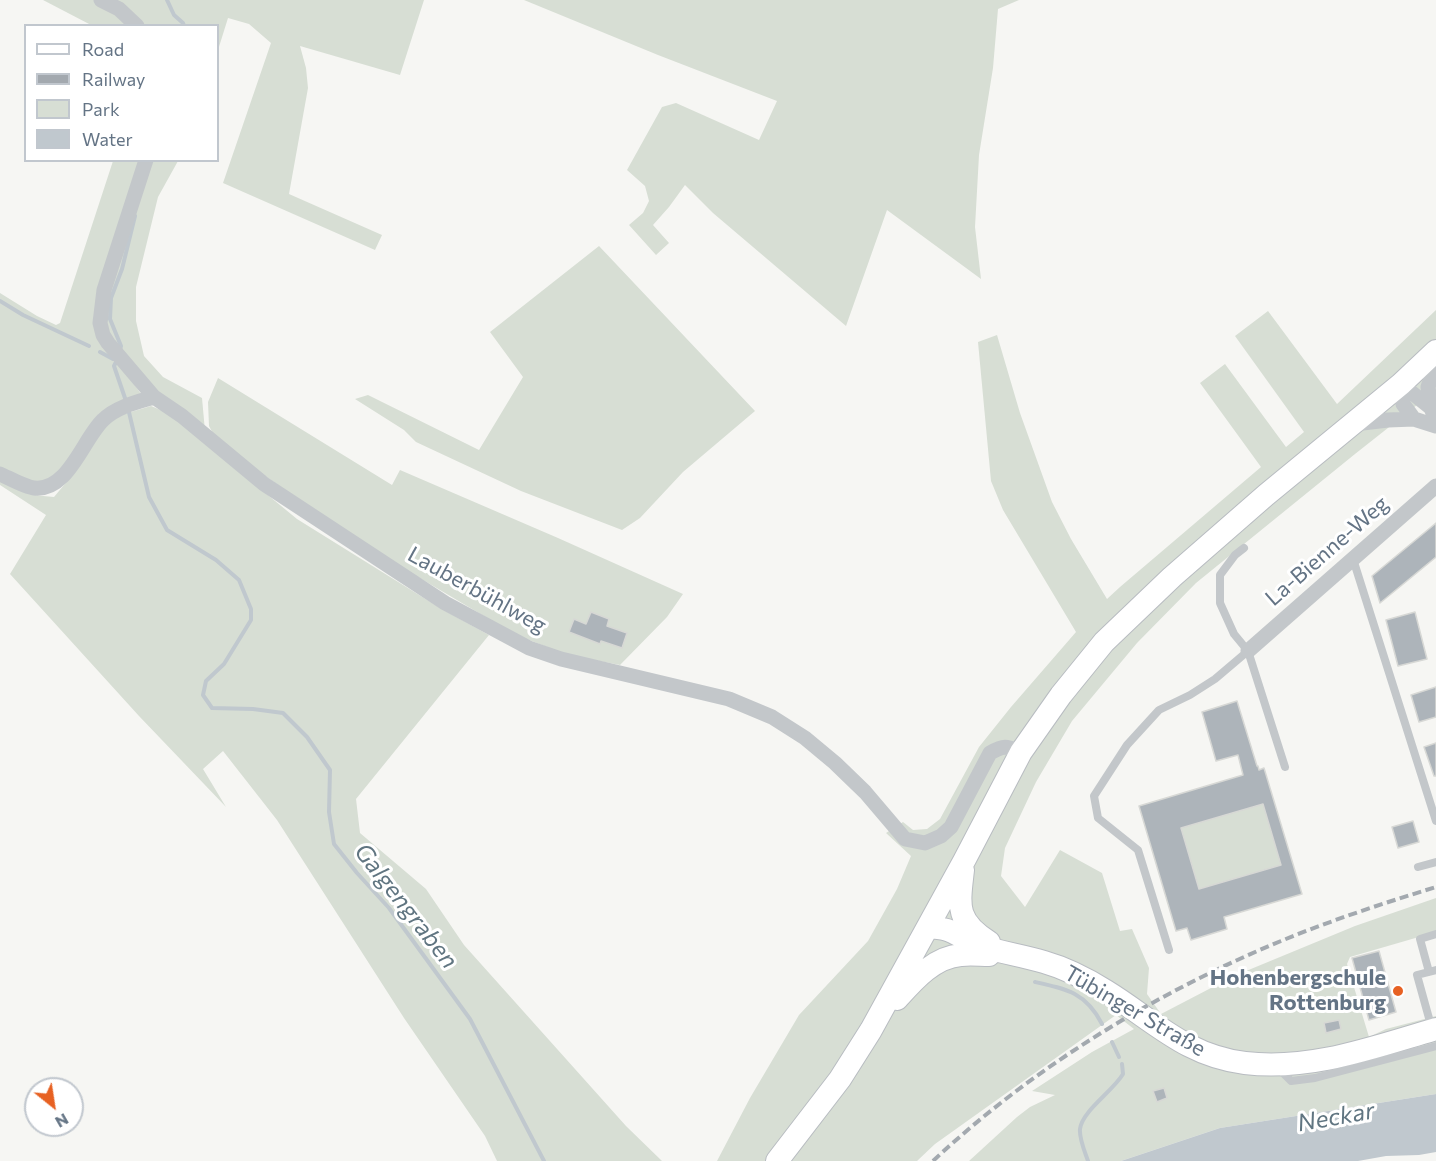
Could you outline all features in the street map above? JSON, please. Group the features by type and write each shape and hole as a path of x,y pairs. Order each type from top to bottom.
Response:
{"main road":[{"path":"777,1161 840,1079 871,1030 1021,752 1061,695 1104,642 1172,577 1266,495 1401,384 1436,351"},
{"path":"963,861 959,900 963,918 974,933 1011,955"},
{"name":"Tübinger Straße","path":"927,928 941,947 961,955"},
{"name":"Tübinger Straße","path":"927,928 950,931 973,943 1044,962 1074,974 1106,991 1166,1033 1195,1049 1244,1063 1276,1065 1302,1063 1435,1035"},
{"name":"Tübinger Straße","path":"871,1030 899,996 925,970 949,957 1011,955"}],"street":[{"path":"101,0 119,9 135,24"},
{"name":"Lauberbühlweg","path":"145,162 104,290 100,323 103,335 153,397 182,416 264,484 445,603 529,648 561,659 729,699 772,717 805,738 835,763 865,792 906,839 925,843 941,836 951,827 990,753 999,747 1007,746 1021,752"},
{"path":"1433,414 1428,387 1436,364"},
{"path":"1401,384 1433,414"},
{"path":"1401,384 1403,404 1413,418"},
{"path":"0,474 34,488 47,487 58,481 66,472 102,420 113,412 153,397"},
{"path":"1351,425 1413,418 1436,426"},
{"name":"La-Bienne-Weg","path":"1248,651 1436,486"}],"lane":[{"path":"1244,548 1235,555 1220,575 1220,603 1234,634 1248,651 1285,767"},
{"path":"1353,559 1436,821"},
{"path":"1169,950 1138,850 1098,818 1094,796 1127,745 1159,710 1190,695 1215,679 1248,651"},
{"path":"1418,867 1436,862"},
{"path":"1435,1035 1417,975 1432,971 1420,939 1436,934"}],"green space":[{"path":"43,0 424,0 400,75 300,46 308,88 289,194 382,235 375,250 223,183 271,43 249,24 228,18 219,47 219,24 89,24"},
{"path":"524,0 1019,0 998,9 993,68 979,155 975,227 981,279 887,210 846,326 713,213 685,185 653,225 669,243 656,255 629,225 643,213 649,201 645,186 627,170 662,107 676,103 759,140 777,101"},
{"path":"113,162 177,162 158,197 136,287 136,321 144,356 163,377 202,398 205,431 129,377 141,394 118,406 61,473 41,484 0,471 0,293 37,316 56,325 60,323"},
{"path":"599,246 755,411 683,472 640,518 622,530 521,491 416,442 404,430 355,399 368,395 479,450 523,377 490,332"},
{"path":"1436,310 1436,390 1196,583 1137,643 1072,721 1036,782 1005,848 1001,876 1025,907 1060,850 1102,873 1120,931 1132,929 1149,968 1147,994 1161,1014 1234,976 1355,926 1436,898 1436,932 1350,957 1347,964 1369,1037 1386,1029 1436,1016 1436,1094 1220,1128 1121,1161 969,1161 1030,1107 1055,1095 1032,1091 1092,1052 1134,1029 1116,1015 935,1144 917,1161 717,1161 750,1098 799,1015 868,941 897,889 911,856 886,833 903,822 913,830 927,829 940,819 979,747 1076,632 1003,510 991,481 978,342 997,335 1020,413 1052,502 1107,599 1261,467 1200,383 1225,364 1286,447 1304,432 1235,336 1268,311 1337,404"},
{"path":"218,378 392,485 400,470 683,594 667,617 620,665 568,655 516,635 364,545 218,443 209,426 208,402"},
{"path":"151,406 168,413 297,519 440,608 489,635 356,799 360,833 426,889 464,945 626,1126 662,1161 497,1161 485,1136 404,1018 277,820 223,751 203,769 226,807 139,716 10,574 46,515 0,485 0,478 33,495 54,497 69,479 92,441 114,417"},
{"path":"1263,804 1281,865 1199,889 1181,828"}],"water":[{"name":"Neckar","path":"1436,1094 1436,1152 1358,1161 1121,1161 1220,1128"}],"building":[{"path":"1436,523 1436,557 1380,603 1372,576"},
{"path":"591,612 609,619 607,626 627,633 622,648 601,641 600,644 569,632 574,619 586,624"},
{"path":"1415,612 1427,659 1398,666 1386,620"},
{"path":"1436,687 1436,717 1419,722 1411,695"},
{"path":"1237,701 1257,766 1259,770 1264,768 1302,894 1224,917 1227,929 1191,940 1187,928 1176,931 1139,806 1243,775 1238,755 1216,761 1202,712","holes":["1263,804 1281,865 1199,889 1181,828"]},
{"path":"1436,743 1436,776 1434,776 1424,747"},
{"path":"1413,821 1419,842 1398,848 1392,827"},
{"path":"1379,951 1396,1012 1369,1020 1352,958"},
{"path":"1339,1020 1341,1029 1326,1033 1324,1023"},
{"path":"1164,1088 1167,1098 1157,1102 1153,1091"}],"waterway":[{"name":"Galgengraben","path":"167,0 174,15 183,24"},
{"name":"Galgengraben","path":"120,350 121,346 110,319 111,298 122,269 135,216"},
{"path":"0,301 23,315 89,346"},
{"path":"100,352 113,359"},
{"name":"Galgengraben","path":"117,360 114,366 126,401"},
{"name":"Galgengraben","path":"128,408 149,497 167,530 216,560 239,580 251,609 251,620 224,664 206,681 203,695 212,708 253,709 283,713 307,737 330,770 329,812 334,844 389,908 470,1019 544,1161"},
{"path":"1035,982 1066,990 1082,999 1102,1024"},
{"path":"1112,1042 1119,1057"},
{"path":"1088,1161 1080,1137 1082,1122 1123,1074 1122,1064"}],"railway":[{"path":"933,1161 971,1127 1053,1064 1187,984 1319,926 1436,887"}],"place":[{"name":"Hohenbergschule Rottenburg","path":"1398,991"}]}
